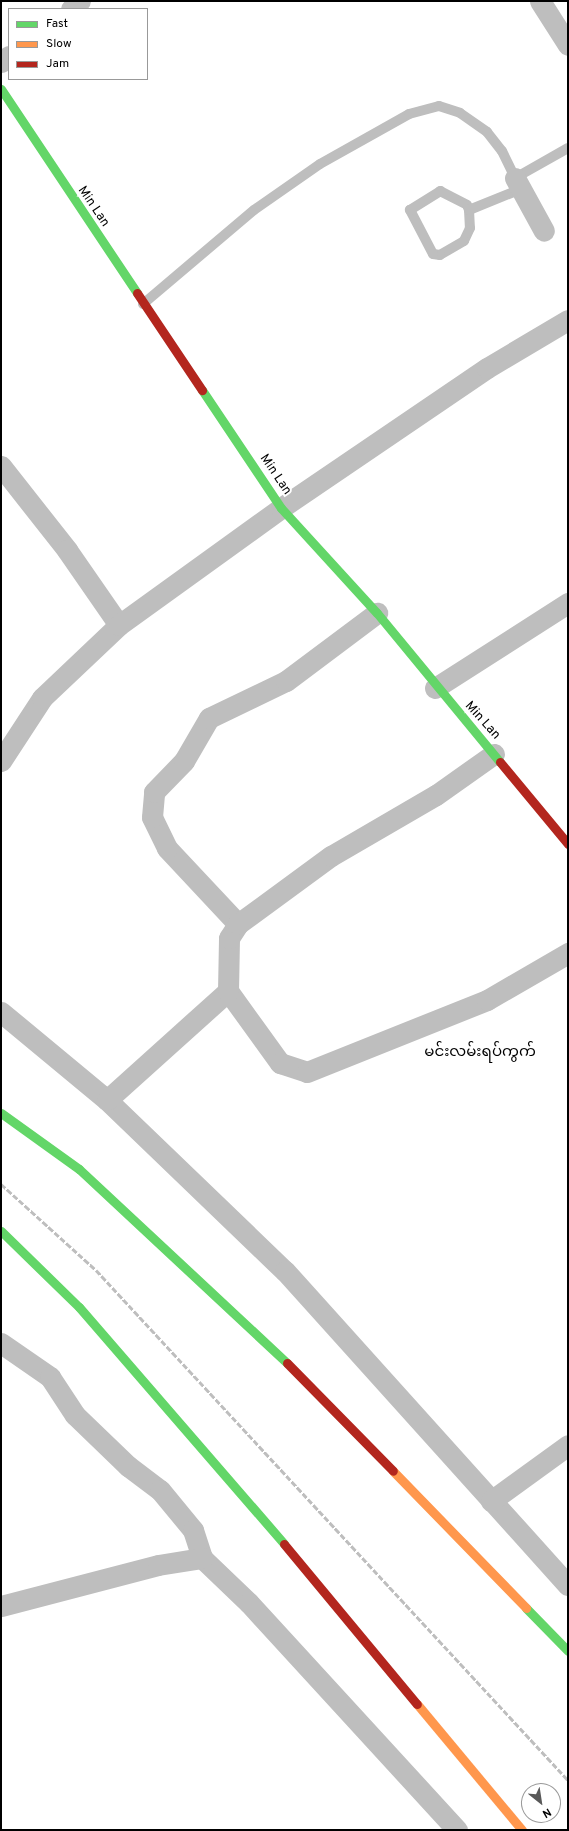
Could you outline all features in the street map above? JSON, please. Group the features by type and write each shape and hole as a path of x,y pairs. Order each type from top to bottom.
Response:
{"main road":[{"name":"Min Lan","path":"1,89 143,304 281,508 377,613 435,688 494,754 568,844"},
{"path":"1,1113 79,1170 297,1372 568,1651"},
{"path":"1,1231 79,1307 253,1506 522,1830"}],"street":[{"path":"72,8 80,1"},
{"path":"540,1 568,45"},
{"path":"518,184 544,232"},
{"path":"1,761 42,698 119,625 281,508 487,368 568,320"},
{"path":"1,466 67,550 119,625"},
{"path":"435,688 568,603"},
{"path":"238,924 167,848 152,817 154,792 184,762 209,718 286,682 377,613"},
{"path":"494,754 436,795 332,856 238,924 229,938 228,992 280,1062 307,1072 487,1000 568,953"},
{"path":"108,1100 228,992"},
{"path":"1,1012 108,1100 285,1271 568,1585"},
{"path":"1,1343 50,1377 75,1415 128,1466 160,1490 192,1530 202,1558 249,1603 457,1830"},
{"path":"491,1501 568,1445"},
{"path":"1,1606 158,1565 202,1558"}],"lane":[{"path":"143,304 254,210 320,164 409,114 438,106 460,114 487,132 502,151 518,184"},
{"path":"470,210 518,184 568,148"},
{"path":"440,191 467,205 470,210 470,228 464,241 440,255 433,254 410,210 440,191"}],"railway":[{"path":"1,1184 96,1270 568,1780"}],"traffic: fast":[{"path":"1,89 137,293"},
{"path":"202,390 281,508 377,613 500,762"},
{"path":"1,1113 79,1169 287,1363"},
{"path":"1,1231 79,1307 284,1544"},
{"path":"526,1608 568,1651"}],"traffic: slow":[{"path":"393,1471 526,1608"},
{"path":"417,1704 522,1830"}],"traffic: jam":[{"path":"137,293 202,390"},
{"path":"500,762 568,844"},
{"path":"287,1363 393,1471"},
{"path":"284,1544 417,1704"}],"district":[{"name":"မင်းလမ်းရပ်ကွက်","path":"480,1053"}]}
